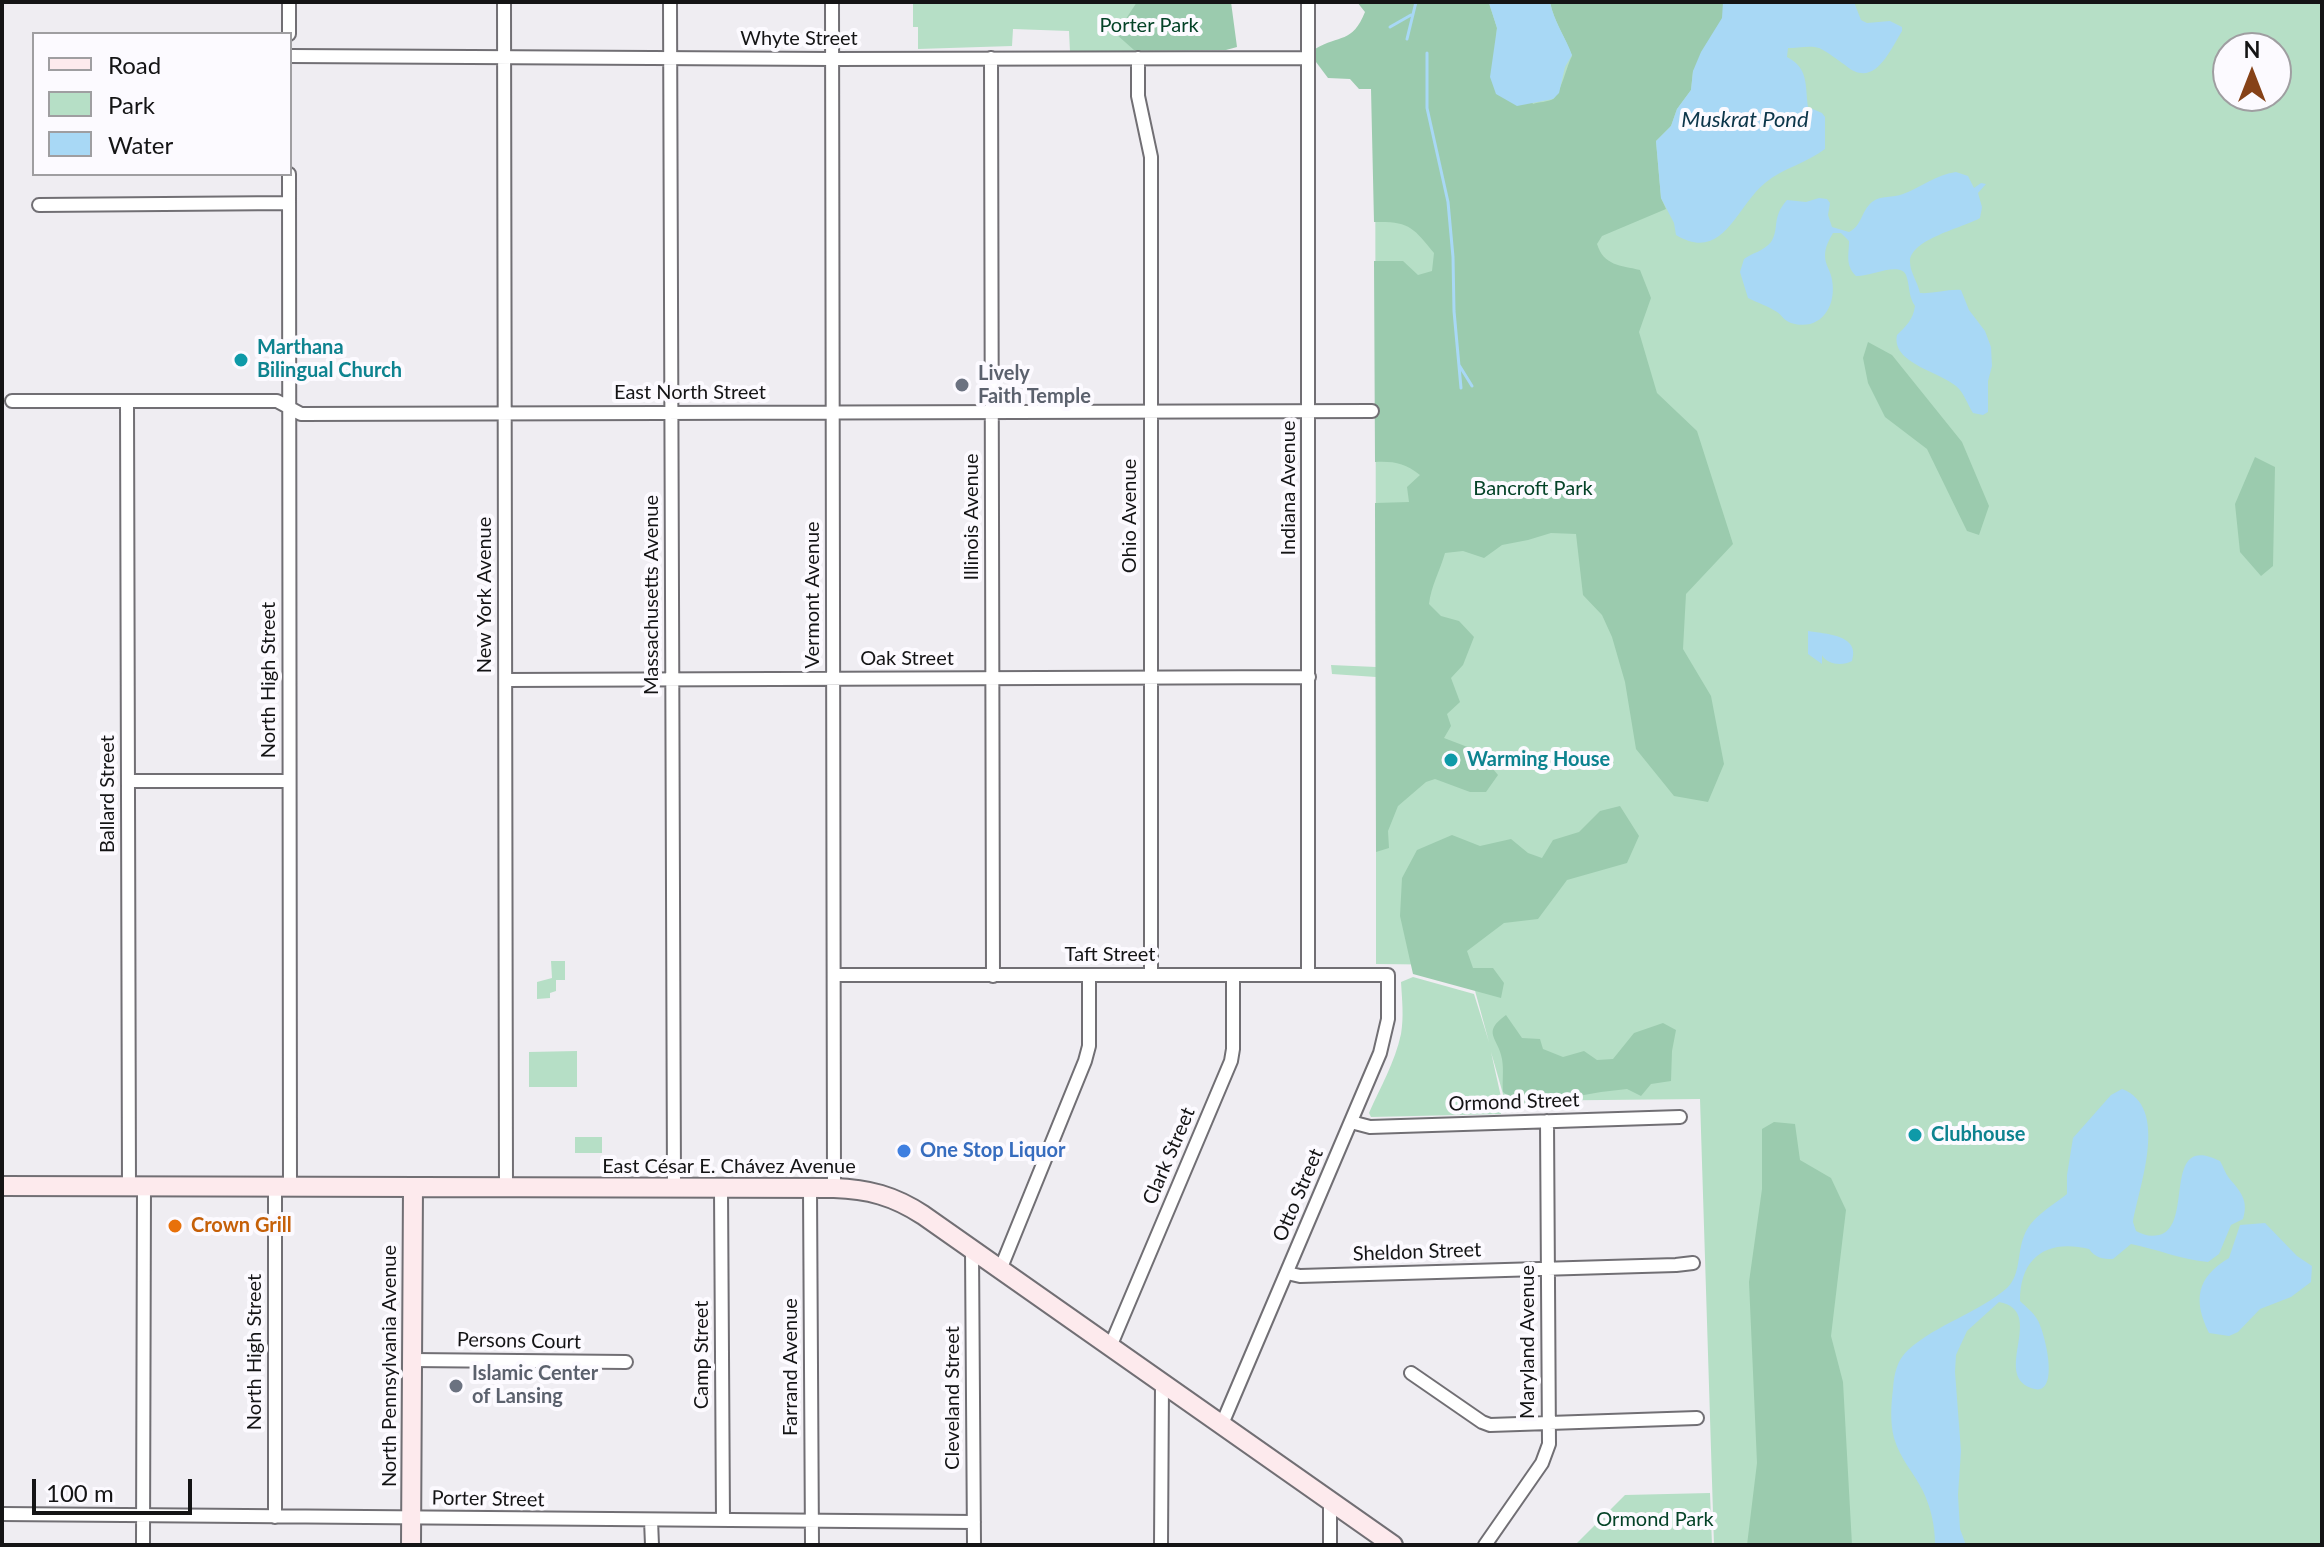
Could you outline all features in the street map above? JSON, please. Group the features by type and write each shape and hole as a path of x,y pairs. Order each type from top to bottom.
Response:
{"street":[{"path":"289,2 289,32"},
{"name":"New York Avenue","path":"504,2 506,1187"},
{"name":"Massachusetts Avenue","path":"670,2 674,1188"},
{"name":"Vermont Avenue","path":"832,2 834,1188"},
{"name":"Indiana Avenue","path":"1308,2 1308,975"},
{"name":"Whyte Street","path":"292,56 1308,58"},
{"name":"Illinois Avenue","path":"991,58 993,976"},
{"name":"Ohio Avenue","path":"1138,58 1138,96 1151,157 1151,975"},
{"name":"North High Street","path":"275,1517 289,781 289,176"},
{"path":"39,205 289,203"},
{"name":"East North Street","path":"12,401 277,401 301,414 1372,411"},
{"name":"Ballard Street","path":"127,401 128,781 143,1545"},
{"name":"Oak Street","path":"506,680 1309,677"},
{"path":"128,781 289,781"},
{"name":"Taft Street","path":"834,975 1388,975"},
{"path":"1000,1270 1085,1061 1089,1046 1089,975"},
{"name":"Clark Street","path":"1110,1347 1231,1061 1233,975"},
{"name":"Otto Street","path":"1222,1424 1386,1036 1388,975"},
{"name":"Ormond Street","path":"1351,1122 1370,1127 1680,1117"},
{"name":"Maryland Avenue","path":"1485,1545 1542,1463 1549,1444 1547,1121"},
{"name":"East César E. Chávez Avenue","path":"2,1186 865,1189 903,1202 1393,1545"},
{"name":"North Pennsylvania Avenue","path":"411,1545 413,1187"},
{"name":"Farrand Avenue","path":"810,1188 812,1545"},
{"name":"Camp Street","path":"721,1189 723,1520"},
{"name":"Cleveland Street","path":"972,1250 974,1545"},
{"name":"Sheldon Street","path":"1287,1273 1300,1276 1693,1263"},
{"name":"Persons Court","path":"412,1360 626,1362"},
{"path":"1411,1373 1490,1425 1697,1418"},
{"path":"1161,1545 1162,1383"},
{"path":"1330,1501 1330,1545"},
{"name":"Porter Street","path":"2,1514 974,1522"},
{"path":"651,1520 652,1545"}],"green space":[{"name":"Porter Park","path":"913,2 1226,2 1226,50 1070,52 1069,31 1013,29 1012,46 918,49 918,27 913,27"},
{"path":"1137,2 1231,2 1237,47 1226,50 1134,50 1116,34"},
{"name":"Bancroft Park","path":"1357,2 1492,2 1489,3 1497,28 1496,41 1533,104 1556,96 1572,56 1550,2 1724,2 1727,47 1693,71 1691,90 1677,109 1671,126 1656,141 1661,198 1666,209 1602,236 1597,244 1608,261 1640,270 1651,298 1639,332 1657,393 1697,431 1733,544 1686,594 1683,649 1711,696 1724,764 1708,802 1674,796 1636,749 1625,682 1612,637 1602,615 1583,595 1576,534 1551,533 1502,545 1484,558 1463,551 1445,553 1429,604 1441,616 1459,621 1474,637 1463,665 1451,678 1460,702 1447,714 1451,726 1444,738 1478,751 1498,775 1486,792 1470,792 1435,779 1426,782 1398,806 1388,831 1389,848 1376,852 1375,503 1409,502 1407,487 1420,475 1399,464 1375,462 1374,261 1403,261 1418,275 1432,271 1434,253 1409,227 1374,222 1371,89 1359,89 1350,79 1328,78 1316,62 1315,49 1350,34 1360,22 1365,12"},
{"path":"1375,2 2322,2 2322,1545 1714,1545 1700,1099 1505,1101 1491,1052 1501,1097 1501,1114 1371,1117 1369,1113 1401,1034 1401,982 1413,977 1474,994 1489,1042 1468,965 1376,964 1376,677 1332,674 1331,665 1376,667"},
{"path":"1868,342 1892,355 1962,442 1989,506 1979,535 1967,531 1927,449 1885,417 1868,383 1863,358"},
{"path":"2255,457 2275,467 2273,566 2261,576 2240,552 2235,504"},
{"path":"1620,806 1639,836 1627,863 1567,880 1538,919 1504,923 1467,951 1473,968 1493,968 1504,983 1501,998 1413,974 1400,916 1402,878 1417,850 1452,835 1480,846 1511,839 1528,853 1542,858 1553,840 1579,832 1600,811"},
{"path":"551,961 565,961 565,980 556,980 556,991 550,993 550,998 537,999 537,982 552,978"},
{"path":"1506,1015 1522,1038 1540,1039 1543,1049 1563,1057 1584,1051 1597,1060 1613,1059 1634,1033 1663,1023 1676,1030 1671,1081 1651,1084 1641,1096 1627,1089 1521,1106 1503,1092 1502,1059 1493,1036 1494,1026"},
{"path":"577,1051 577,1087 529,1087 529,1052"},
{"path":"1774,1122 1795,1124 1800,1160 1831,1178 1846,1210 1831,1336 1843,1382 1852,1545 1747,1545 1757,1463 1749,1282 1762,1189 1762,1129"},
{"path":"575,1137 602,1137 602,1153 575,1153"},
{"name":"Ormond Park","path":"1710,1493 1712,1545 1575,1545 1625,1495"}],"water":[{"path":"1550,2 1572,55 1565,67 1559,93 1553,99 1517,106 1496,94 1490,77 1497,28 1489,3"},
{"name":"Muskrat Pond","path":"1723,2 1854,2 1861,20 1867,23 1890,21 1902,27 1902,31 1880,65 1864,73 1855,72 1819,48 1788,48 1787,57 1803,72 1808,107 1825,117 1825,149 1765,183 1717,237 1706,242 1692,242 1676,235 1674,223 1661,198 1656,141 1671,126 1677,109 1691,90 1693,71 1722,18"},
{"path":"1956,172 1968,176 1974,188 1981,183 1986,184 1978,193 1982,207 1980,218 1919,247 1912,254 1910,266 1920,293 1961,290 1969,310 1985,331 1991,347 1992,366 1988,381 1988,412 1983,415 1973,413 1956,386 1918,366 1901,353 1897,335 1911,319 1915,306 1906,275 1903,271 1891,269 1856,276 1849,264 1849,241 1841,233 1833,233 1825,253 1833,290 1829,308 1810,324 1786,321 1779,313 1748,298 1740,272 1744,259 1771,242 1779,212 1787,200 1806,202 1827,199 1832,227 1849,232 1876,200 1903,194"},
{"path":"1808,631 1846,640 1853,652 1852,661 1836,664 1822,655 1822,664 1808,654"},
{"path":"2122,1089 2136,1098 2145,1112 2148,1130 2145,1169 2133,1222 2136,1231 2156,1236 2169,1228 2175,1216 2184,1169 2190,1159 2202,1155 2220,1161 2237,1187 2245,1206 2243,1219 2231,1225 2219,1254 2208,1262 2131,1244 2113,1259 2100,1257 2089,1249 2061,1247 2039,1254 2031,1262 2021,1285 2020,1301 2035,1316 2044,1337 2049,1362 2046,1384 2040,1389 2031,1388 2020,1381 2016,1370 2019,1317 2013,1308 1999,1302 1967,1331 1956,1355 1955,1372 1961,1451 1958,1495 1960,1529 1966,1545 1935,1545 1928,1504 1894,1438 1892,1401 1899,1363 1919,1341 2007,1288 2017,1270 2027,1229 2042,1212 2067,1194 2073,1138 2111,1095"},
{"path":"2265,1223 2297,1256 2312,1266 2311,1282 2291,1297 2260,1309 2238,1332 2229,1336 2209,1333 2200,1300 2204,1282 2229,1258 2240,1225"}],"waterway":[{"path":"1407,39 1416,2"},
{"path":"1390,27 1411,15"},
{"path":"1427,53 1427,108 1448,202 1461,388"},
{"path":"1459,365 1472,386"}],"place":[{"name":"Marthana Bilingual Church","path":"241,360"},
{"name":"Lively Faith Temple","path":"962,385"},
{"name":"Warming House","path":"1451,760"},
{"name":"Clubhouse","path":"1915,1135"},
{"name":"One Stop Liquor","path":"904,1151"},
{"name":"Crown Grill","path":"175,1226"},
{"name":"Islamic Center of Lansing","path":"456,1386"}]}
